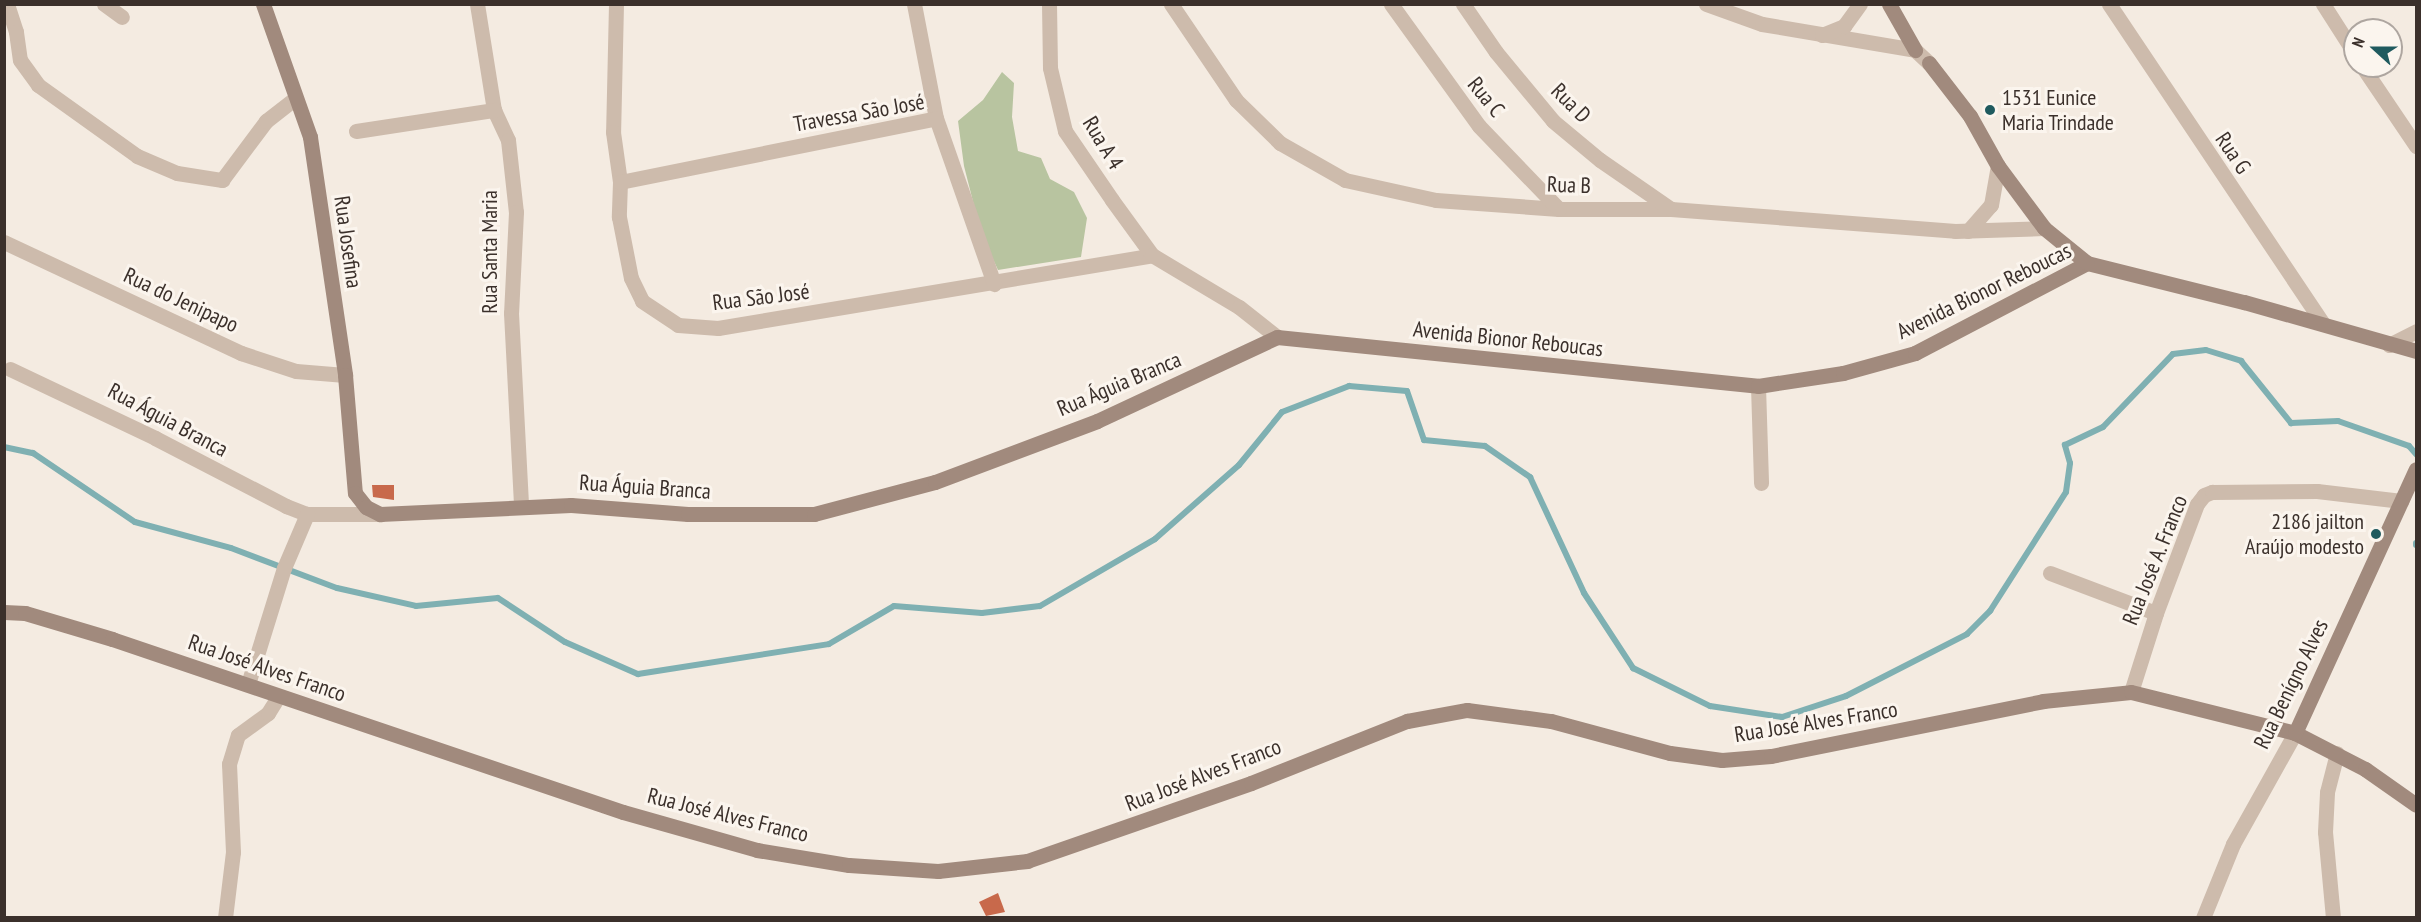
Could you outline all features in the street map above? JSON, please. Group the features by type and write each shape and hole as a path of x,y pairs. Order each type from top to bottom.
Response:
{"main road":[{"name":"Rua Josefina","path":"263,4 294,99 310,137 345,375 355,493 366,507 380,514"},
{"path":"1890,4 1914,50"},
{"path":"1929,63 1970,116 1998,166 2044,228 2087,263"},
{"name":"Avenida Bionor Reboucas","path":"1277,337 1758,386 1843,374 1914,353 2087,263 2323,324 2416,351"},
{"name":"Rua Águia Branca","path":"380,514 521,505 769,516 814,514 853,506 935,482 1097,422 1277,337"},
{"name":"Rua Benígno Alves","path":"2295,733 2416,469"},
{"name":"Rua José Alves Franco","path":"4,612 26,613 248,684 278,697 623,812 757,850 849,865 938,871 1027,861 1251,783 1407,721 1467,710 1551,721 1670,753 1722,760 1794,752 2043,701 2131,692 2295,733 2337,753 2416,805"}],"street":[{"path":"7,4 16,32 20,60 38,85 137,156 177,173 222,180 266,121 294,99"},
{"path":"104,4 122,17"},
{"name":"Rua Santa Maria","path":"477,4 494,110 508,140 516,212 511,313 521,505"},
{"name":"Rua São José","path":"616,4 614,132 620,182 620,217 631,278 642,301 678,325 718,328 994,284 1152,255"},
{"path":"914,4 936,118"},
{"name":"Rua A 4","path":"1050,4 1050,68 1065,131 1152,255"},
{"name":"Rua B","path":"1172,4 1236,100 1280,143 1345,180 1425,198 1559,209 1671,209 1968,231 2044,228"},
{"name":"Rua C","path":"1390,4 1479,126 1559,209"},
{"name":"Rua D","path":"1463,4 1553,120 1600,160 1671,209"},
{"path":"1706,4 1762,24 1819,36 1914,50 1929,63"},
{"path":"1819,36 1844,26 1860,4"},
{"name":"Rua G","path":"2109,4 2323,324"},
{"path":"2323,4 2343,35"},
{"path":"2370,78 2416,146"},
{"path":"356,131 494,110"},
{"name":"Travessa São José","path":"620,182 936,118 994,284"},
{"path":"1968,231 1991,205 1998,166"},
{"name":"Rua do Jenipapo","path":"4,242 242,353 296,371 345,375"},
{"path":"1152,255 1248,313 1277,337"},
{"path":"2389,345 2416,331"},
{"name":"Rua Águia Branca","path":"10,369 155,438 258,494 307,514 380,514"},
{"path":"1758,386 1761,483"},
{"name":"Rua José A. Franco","path":"2131,692 2156,613 2197,504 2204,495 2212,492 2317,491 2401,501"},
{"path":"248,684 284,568 307,514"},
{"path":"2050,573 2156,613"},
{"path":"225,918 233,852 229,764 238,735 268,713 278,697"},
{"name":"Rua Benígno Alves","path":"2203,918 2233,844 2295,733"},
{"path":"2333,918 2325,832 2327,792 2337,753"}],"green space":[{"path":"1002,72 1014,83 1012,117 1018,151 1041,158 1050,179 1074,192 1087,218 1081,257 998,270 981,233 964,166 958,121 983,100"}],"building":[{"path":"372,485 394,485 394,500 373,497"},
{"path":"998,893 1005,912 986,916 979,902"}],"waterway":[{"path":"4,447 33,453 135,522 231,548 337,588 416,606 498,598 565,642 638,674 829,644 894,606 982,613 1040,606 1155,539 1239,465 1282,412 1349,386 1407,391 1424,440 1485,446 1530,477 1584,593 1633,668 1710,706 1782,717 1846,696 1967,634 1990,611 2066,492 2070,463 2065,445 2103,427 2173,354 2206,350 2241,361 2291,423 2338,421 2409,446 2416,454"}],"place":[{"name":"1531 Eunice Maria Trindade","path":"1990,110"},
{"name":"2186 jailton Araújo modesto","path":"2376,534"}]}
